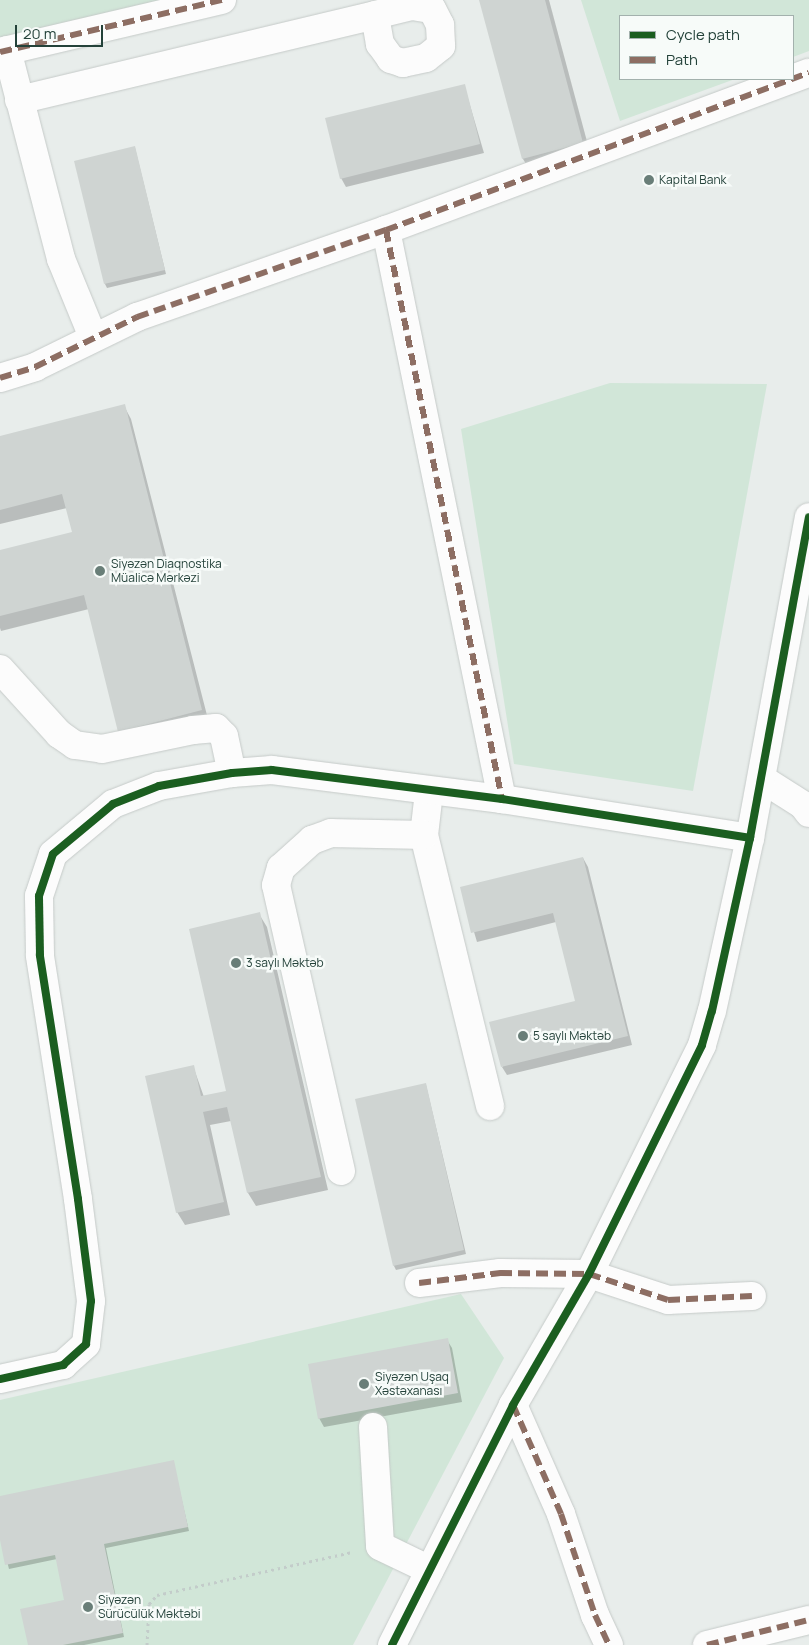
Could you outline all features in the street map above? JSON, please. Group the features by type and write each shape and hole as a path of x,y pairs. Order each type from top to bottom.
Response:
{"street":[{"path":"93,337 61,259 19,100 4,51 222,0"},
{"path":"19,100 375,15"},
{"path":"794,79 809,73"},
{"path":"0,378 35,367 137,317 386,230 790,80"},
{"path":"386,230 502,799"},
{"path":"392,1645 514,1405 590,1274 702,1046 712,1012 762,779 809,517"},
{"path":"0,669 59,734 75,745 102,749 193,730 216,728 224,736 232,773"},
{"path":"0,1379 63,1365 86,1344 91,1301 40,955 39,896 53,854 113,804 160,786 232,773 272,770 321,774 429,792 502,799 750,838"},
{"path":"762,779 803,805 809,813"},
{"path":"429,792 424,835 490,1106"},
{"path":"340,1171 276,885 281,868 312,840 330,833 424,835"},
{"path":"419,1283 500,1273 590,1274 668,1300 752,1296"},
{"path":"514,1405 561,1514 595,1615 609,1645"},
{"path":"374,1427 380,1546 430,1570"},
{"path":"707,1645 809,1620"}],"path":[{"path":"147,1645 148,1604 157,1596 380,1546"}],"green space":[{"path":"0,0 173,0 0,41"},
{"path":"581,0 809,0 809,51 794,57 794,15 619,15 619,80 732,80 620,121"},
{"path":"610,383 767,384 693,791 514,764 461,429"},
{"path":"461,1294 504,1358 353,1645 0,1645 0,1400"}],"building":[{"path":"479,0 545,0 583,143 522,159"},
{"path":"465,84 480,144 340,179 325,118"},
{"path":"135,146 165,270 104,284 74,161"},
{"path":"125,404 202,710 118,732 84,595 0,616 0,550 72,532 62,494 0,510 0,436"},
{"path":"583,857 628,1036 501,1067 489,1022 575,1001 553,913 471,933 460,887"},
{"path":"260,912 321,1177 247,1193 227,1107 203,1112 224,1202 176,1213 145,1076 194,1065 201,1096 226,1091 189,929"},
{"path":"426,1083 464,1250 393,1266 355,1099"},
{"path":"448,1338 458,1393 318,1419 308,1364"},
{"path":"174,1460 188,1527 104,1544 123,1633 63,1645 28,1645 20,1609 64,1600 55,1555 5,1565 0,1540 0,1496"}],"marked path":[{"path":"0,52 222,0"},
{"path":"794,79 809,73"},
{"path":"0,378 35,367 137,317 386,230 790,80"},
{"path":"386,230 502,799"},
{"path":"419,1283 500,1273 589,1274 668,1300 752,1296"},
{"path":"513,1405 561,1514 595,1615 609,1645"},
{"path":"707,1645 809,1620"}],"cycle path":[{"path":"392,1645 513,1405 589,1274 702,1045 712,1011 750,838 809,517"},
{"path":"0,1379 63,1365 86,1344 91,1301 78,1199 40,955 39,896 53,854 113,804 159,786 232,773 272,770 502,799 750,838"}],"place":[{"name":"Kapital Bank","path":"649,180"},
{"name":"Siyəzən Diaqnostika Müalicə Mərkəzi","path":"100,571"},
{"name":"3 saylı Məktəb","path":"236,963"},
{"name":"5 saylı Məktəb","path":"523,1036"},
{"name":"Siyəzən Uşaq Xəstəxanası","path":"364,1384"},
{"name":"Siyəzən Sürücülük Məktəbi","path":"88,1607"}]}
